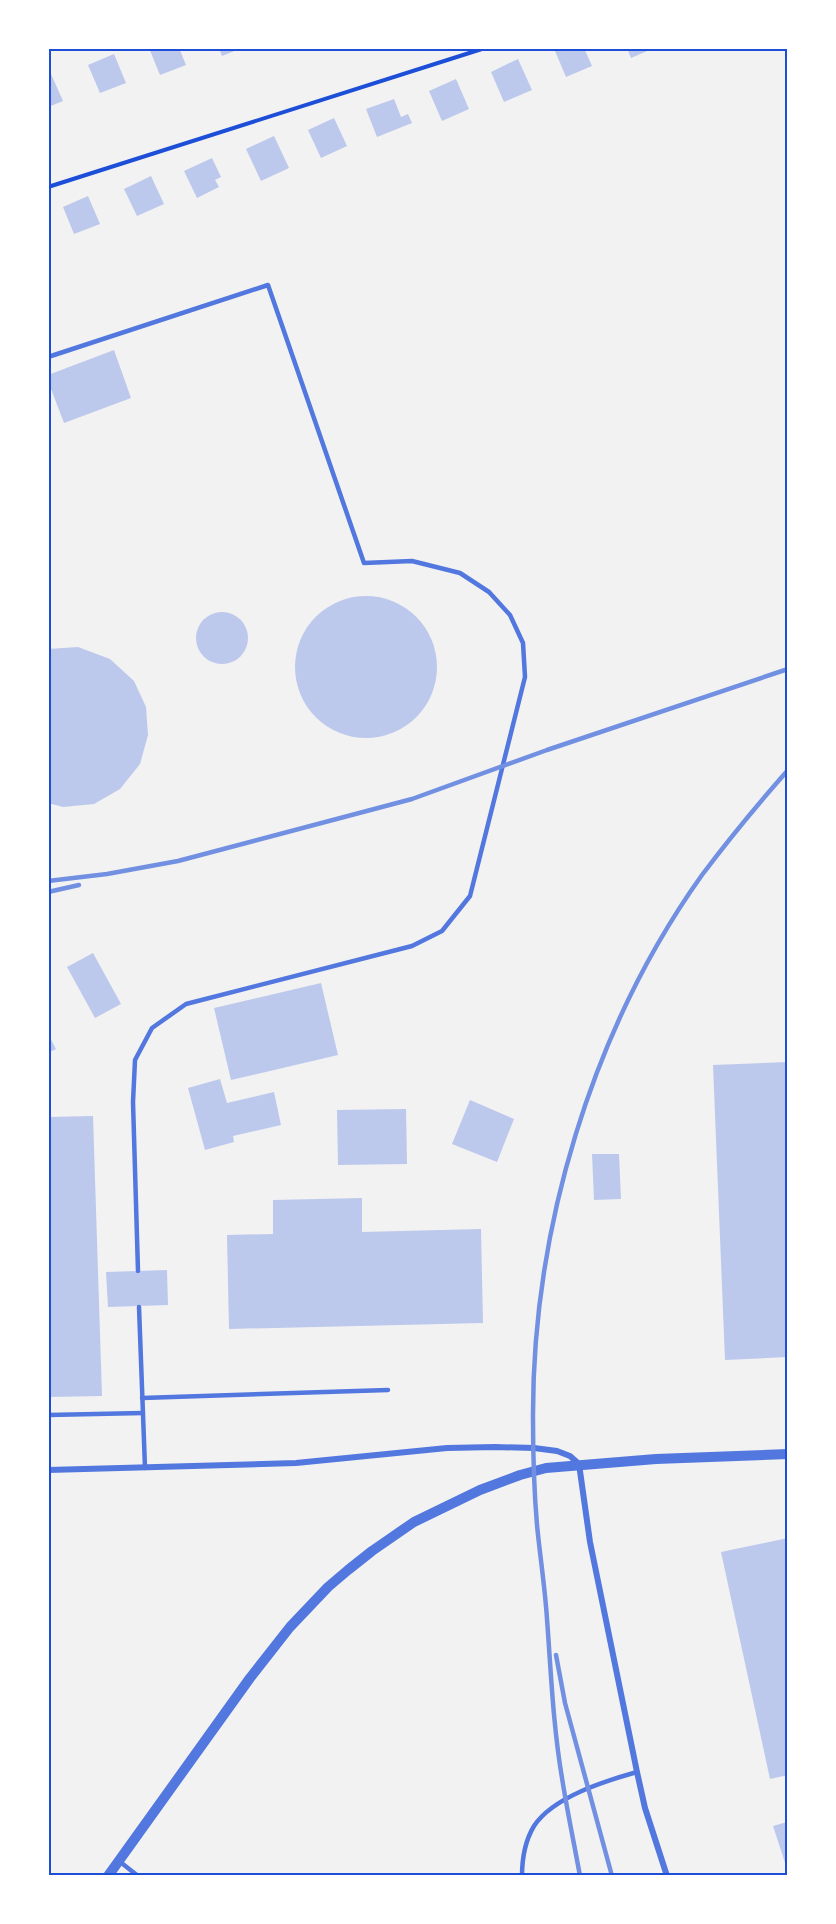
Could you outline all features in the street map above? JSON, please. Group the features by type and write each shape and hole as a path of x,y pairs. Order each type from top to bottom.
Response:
{"street":[{"path":"48,1470 296,1463 447,1448 534,1448 557,1451 570,1456 579,1464 590,1542 637,1772 645,1808 667,1876"},
{"path":"108,1876 271,1651 328,1587 372,1551 414,1522 480,1490 535,1471 579,1464 788,1454"}],"lane":[{"path":"48,357 268,285 364,563 412,561 460,573 489,592 510,615 523,643 525,677 470,896 442,931 412,946 186,1004 152,1028 135,1060 138,1271"},
{"path":"139,1306 144,1468"},
{"path":"142,1398 388,1390"},
{"path":"48,1415 142,1413"},
{"path":"522,1876 529,1835 544,1815 588,1788 637,1772"},
{"path":"119,1861 138,1876"}],"path":[{"path":"48,187 485,48"}],"building":[{"path":"149,48 179,48 186,65 160,75"},
{"path":"219,48 242,48 222,56"},
{"path":"562,48 584,48 592,66 566,77 555,51"},
{"path":"627,48 654,48 631,58"},
{"path":"114,54 126,83 100,93 88,65"},
{"path":"518,59 532,90 504,102 491,72"},
{"path":"51,74 63,101 48,107 48,75"},
{"path":"456,79 469,109 442,121 429,91"},
{"path":"394,99 401,117 408,114 412,123 377,137 366,109"},
{"path":"334,118 347,146 321,158 308,130"},
{"path":"274,136 289,168 261,181 246,149"},
{"path":"212,158 221,177 215,180 219,187 197,198 184,171"},
{"path":"151,176 164,204 137,216 124,189"},
{"path":"88,196 100,224 74,234 63,207"},
{"path":"114,350 131,398 64,423 48,381 48,375"},
{"path":"366,596 393,602 416,617 431,640 437,667 431,694 416,717 393,732 366,738 339,732 316,717 301,694 295,667 301,640 316,617 339,602"},
{"path":"217,612 227,612 237,616 244,623 248,638 244,653 237,660 227,664 217,664 207,660 200,653 196,643 196,633 200,623 207,616"},
{"path":"78,647 110,659 134,681 146,707 148,735 140,764 120,789 94,804 63,807 48,803 48,649"},
{"path":"93,953 121,1004 95,1018 67,967"},
{"path":"321,983 338,1055 231,1080 214,1008"},
{"path":"48,1034 56,1049 48,1053"},
{"path":"788,1062 788,1357 725,1360 713,1065"},
{"path":"220,1079 227,1103 274,1092 281,1125 233,1136 234,1142 205,1150 188,1088"},
{"path":"470,1100 514,1119 497,1162 452,1144"},
{"path":"406,1109 407,1164 338,1165 337,1110"},
{"path":"93,1116 102,1396 48,1397 48,1117"},
{"path":"592,1154 619,1154 621,1199 594,1200"},
{"path":"362,1198 362,1232 481,1229 483,1323 229,1329 227,1235 273,1234 273,1200"},
{"path":"167,1270 168,1305 108,1307 106,1272"},
{"path":"788,1538 788,1775 770,1779 721,1552"},
{"path":"787,1822 788,1826 788,1872 773,1826"}],"railway":[{"path":"48,881 107,874 178,861 412,799 547,750 788,669"},
{"path":"580,1876 556,1738 533,1459 535,1348 544,1276 557,1204 576,1134 600,1065 629,998 663,935 702,875 788,770"},
{"path":"48,892 79,885"},
{"path":"556,1655 565,1703 612,1876"}]}
